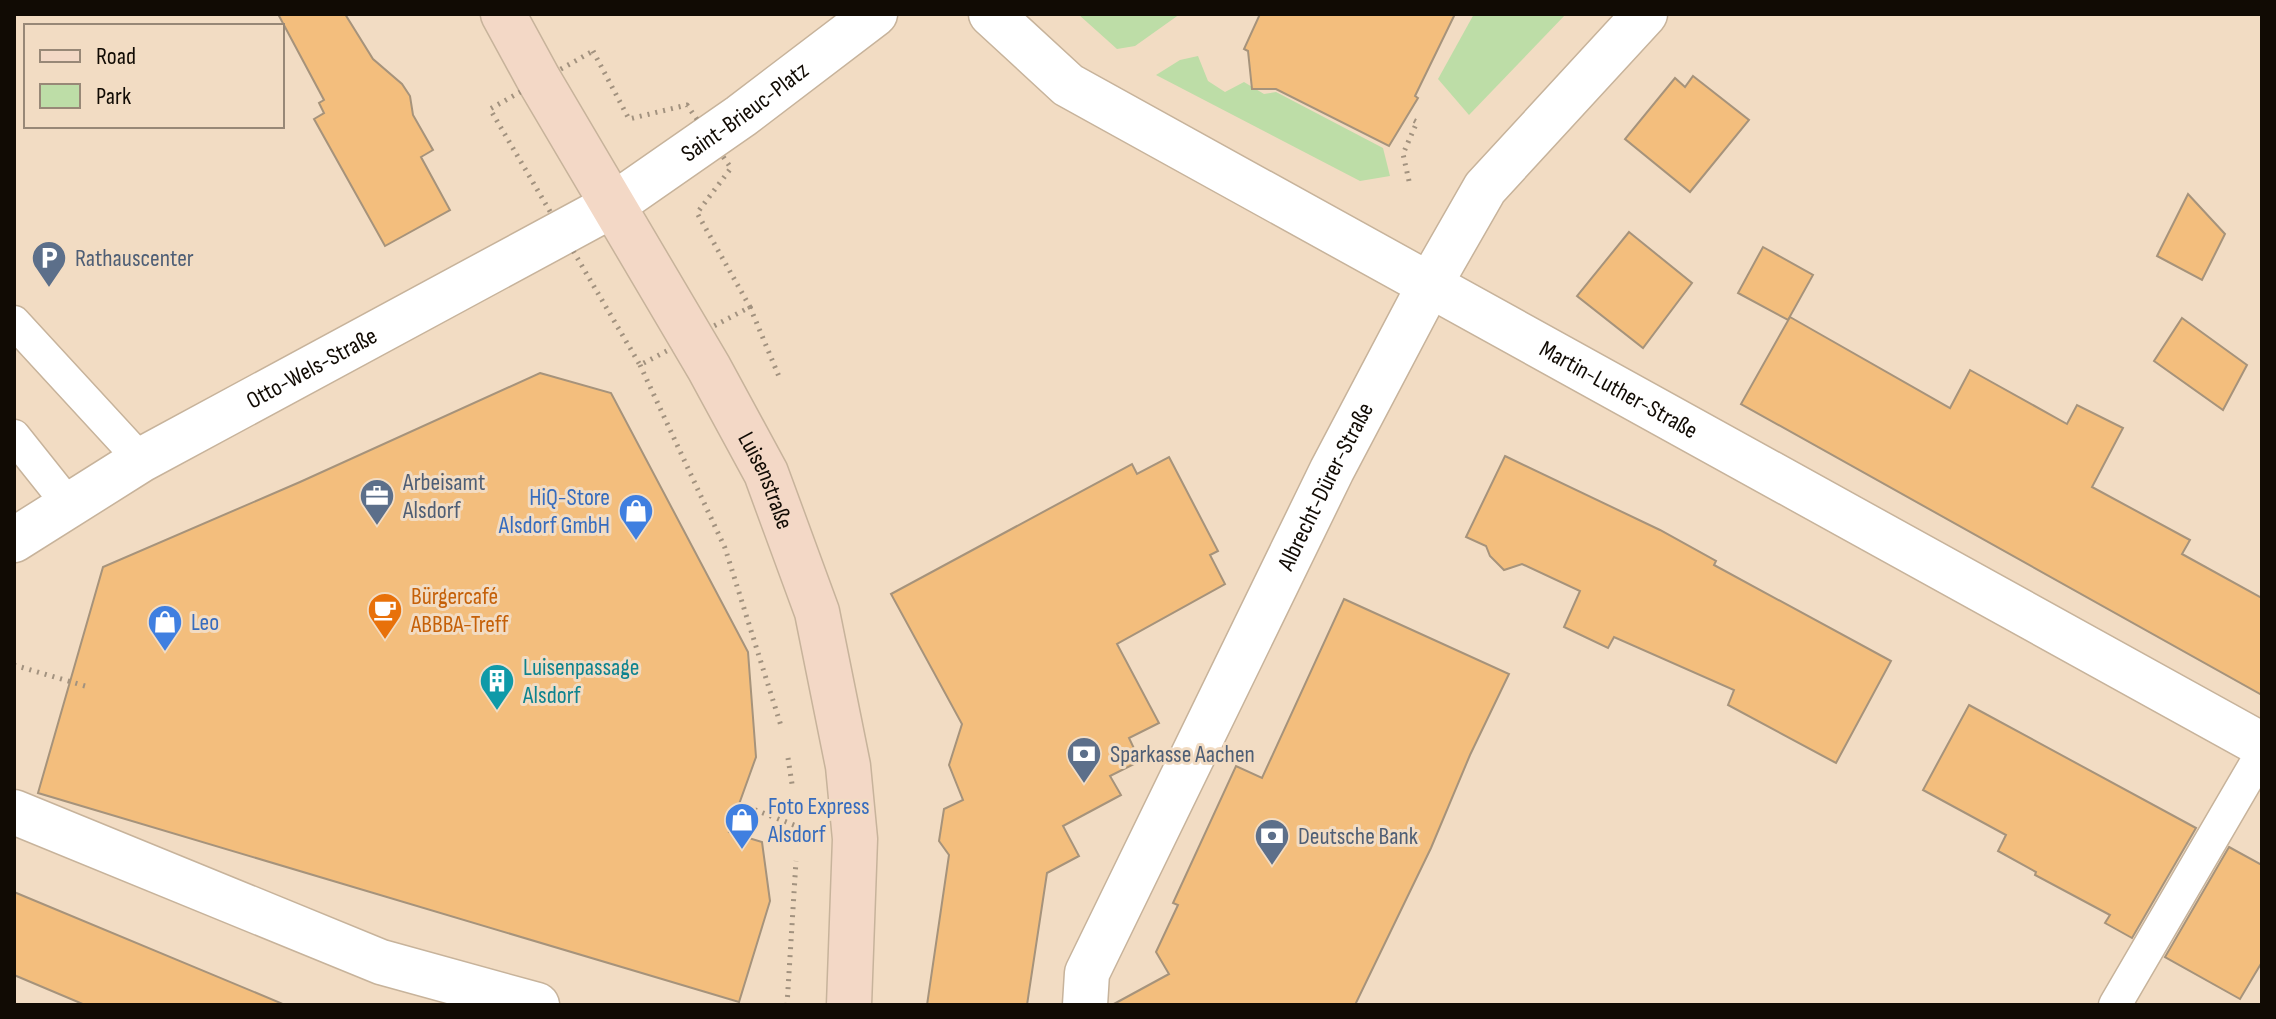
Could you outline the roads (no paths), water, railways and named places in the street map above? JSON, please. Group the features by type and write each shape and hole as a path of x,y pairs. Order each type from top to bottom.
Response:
{"main road":[{"name":"Luisenstraße","path":"503,14 709,368 766,473 817,612 848,766 855,839 849,1005"}],"street":[{"name":"Saint-Brieuc-Platz","path":"613,205 741,116 875,14"},
{"name":"Martin-Luther-Straße","path":"991,14 1068,85 2262,745"},
{"name":"Albrecht-Dürer-Straße","path":"1085,1005 1087,973 1332,470 1430,284 1485,188 1645,14"},
{"name":"Otto-Wels-Straße","path":"14,540 141,460 613,205"},
{"path":"24,816 381,962 537,1005"}],"lane":[{"path":"14,322 141,460"},
{"path":"14,436 69,505"},
{"path":"2115,1005 2262,753"}],"place":[{"name":"Rathauscenter","path":"49,289"},
{"name":"Arbeisamt Alsdorf","path":"377,527"},
{"name":"HiQ-Store Alsdorf GmbH","path":"636,542"},
{"name":"Bürgercafé ABBBA-Treff","path":"385,641"},
{"name":"Leo","path":"165,653"},
{"name":"Luisenpassage Alsdorf","path":"497,712"},
{"name":"Sparkasse Aachen","path":"1084,785"},
{"name":"Foto Express Alsdorf","path":"742,851"},
{"name":"Deutsche Bank","path":"1272,867"}]}
